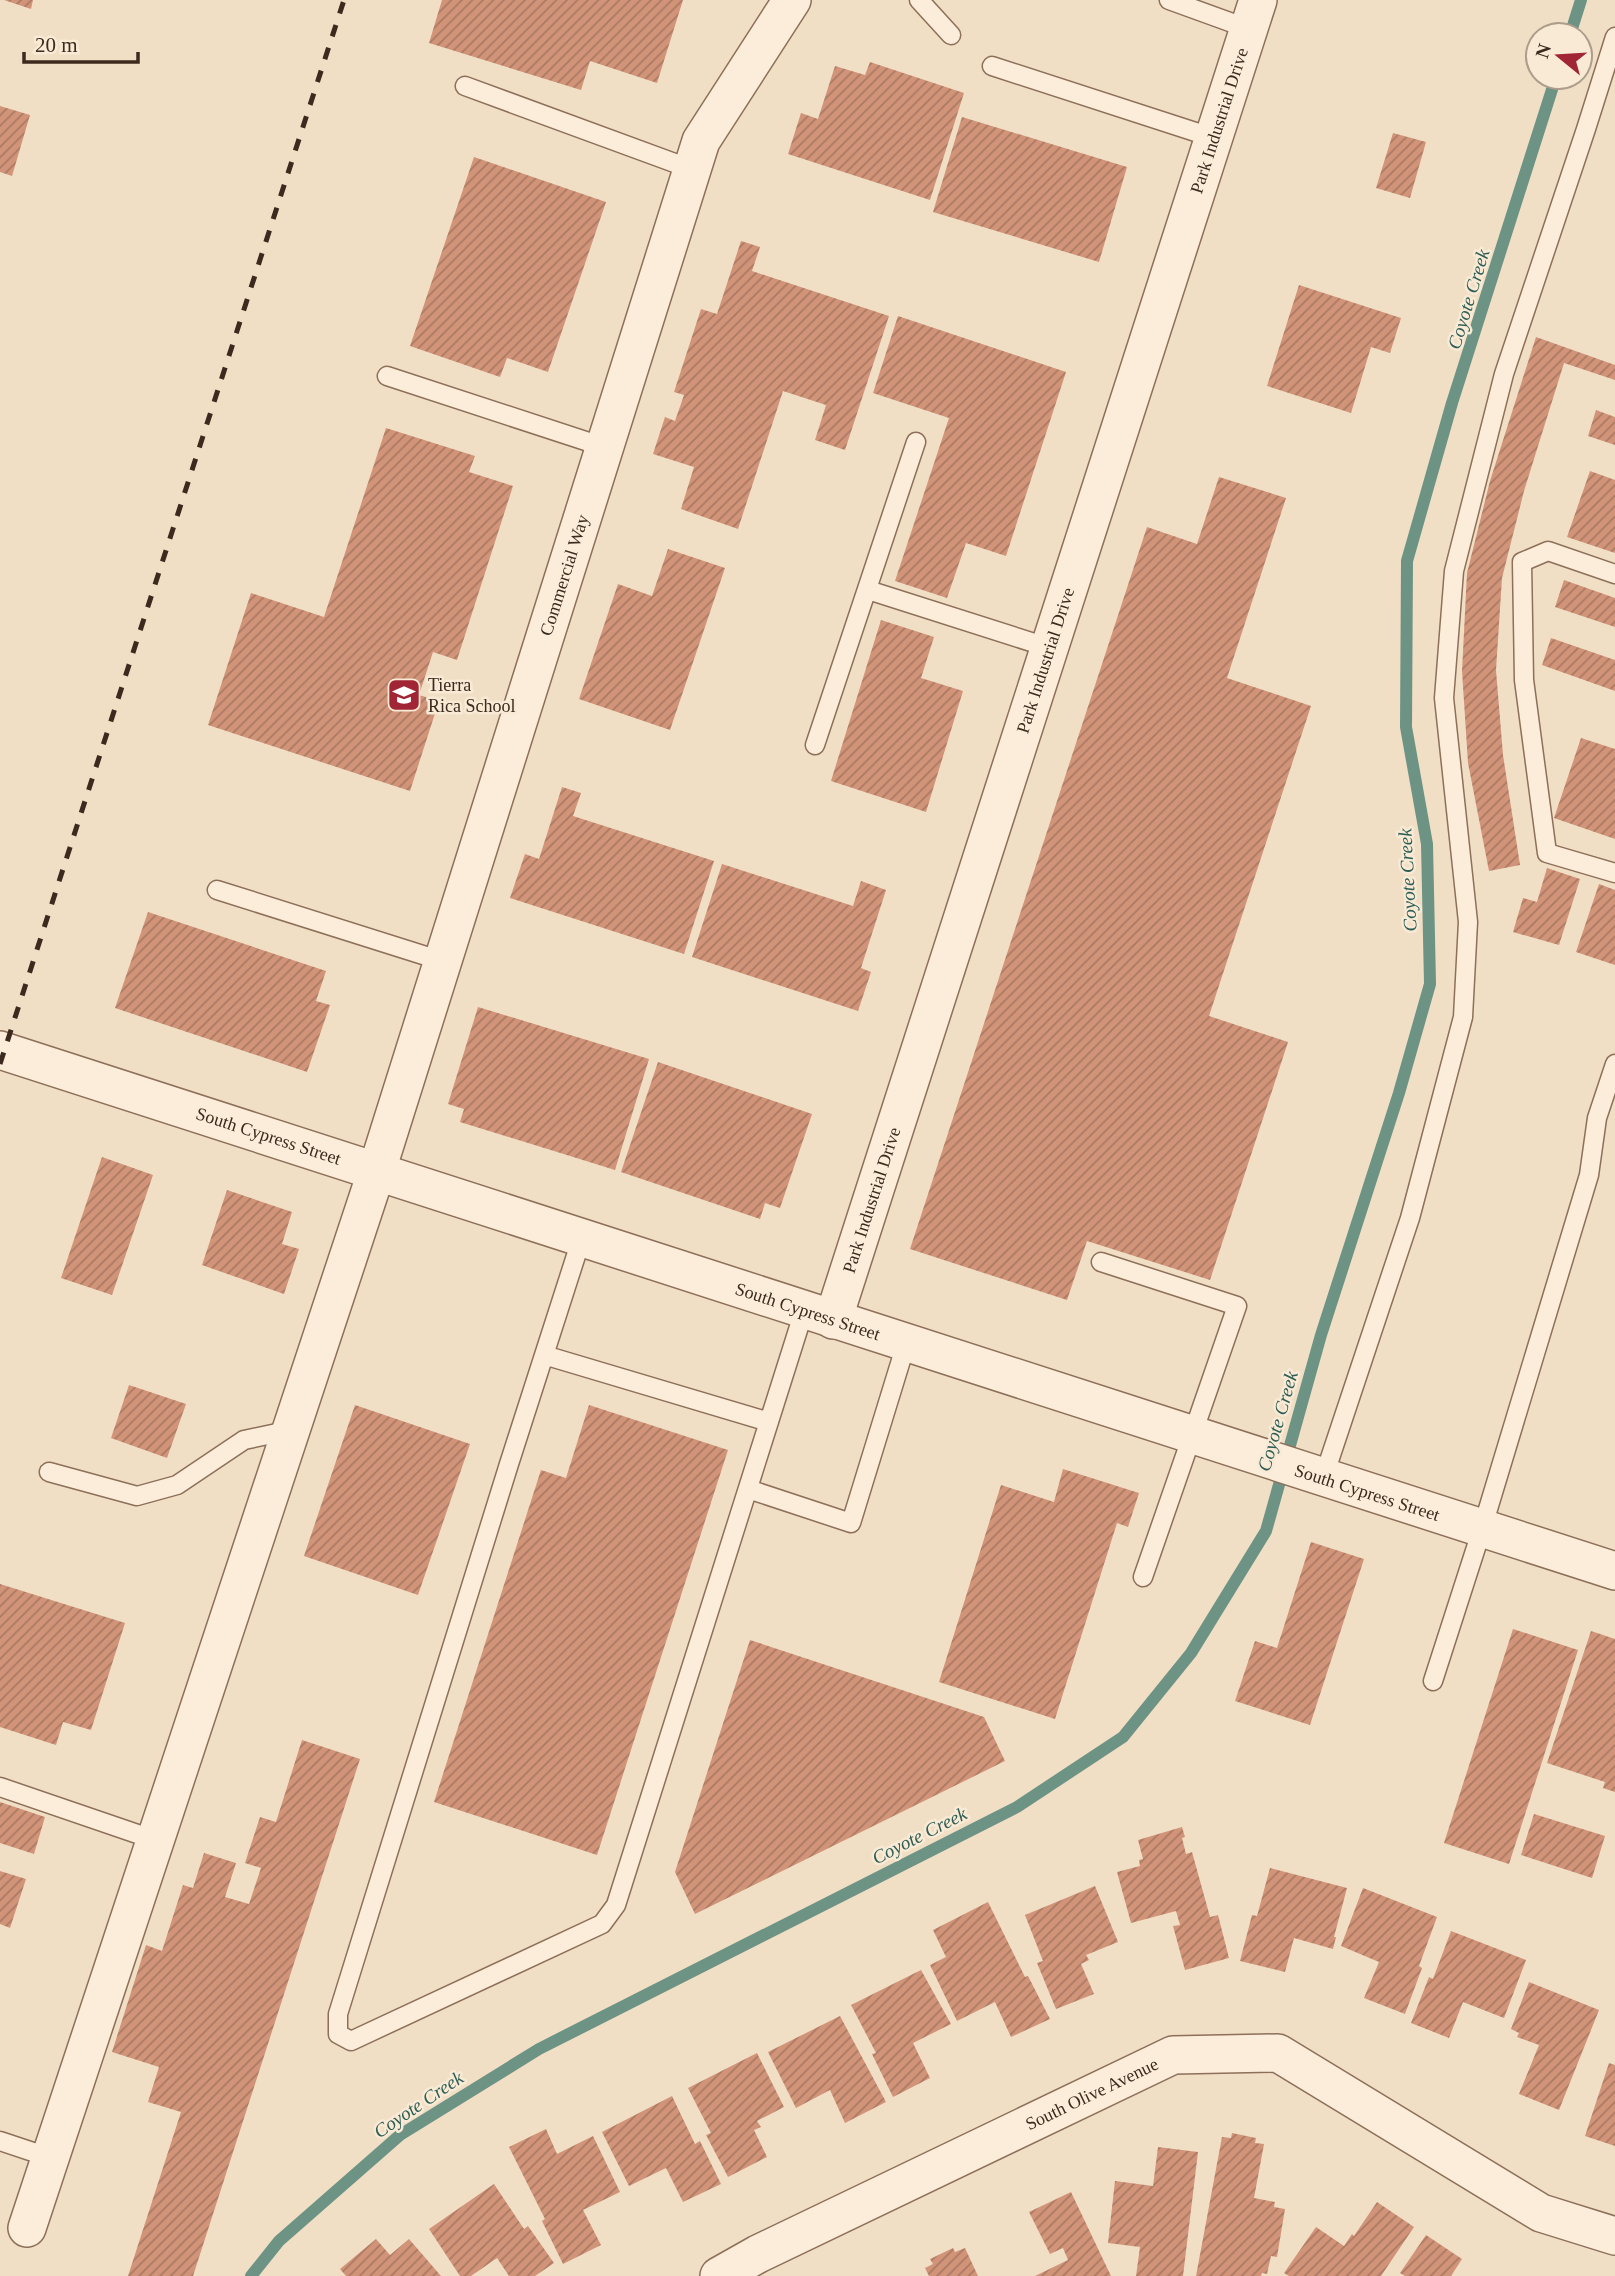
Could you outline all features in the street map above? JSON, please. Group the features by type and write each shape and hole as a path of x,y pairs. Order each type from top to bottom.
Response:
{"street":[{"name":"Commercial Way","path":"27,2228 377,1170 691,169 701,141 784,3"},
{"name":"Park Industrial Drive","path":"819,1316 1050,648 1254,14"},
{"name":"South Cypress Street","path":"0,1050 377,1170 1255,1458 1615,1571"},
{"name":"South Olive Avenue","path":"719,2276 764,2265 1173,2055 1278,2053 1541,2213 1615,2236"}],"lane":[{"path":"919,0 951,35"},
{"path":"1169,0 1254,14"},
{"path":"1311,1476 1410,1218 1463,1017 1468,922 1444,698 1454,571 1504,374 1587,129 1615,37"},
{"path":"992,66 1214,138"},
{"path":"465,86 691,169"},
{"path":"387,376 604,447"},
{"path":"815,745 916,442"},
{"path":"1615,574 1548,551 1522,562 1524,680 1547,853 1615,873"},
{"path":"868,590 1050,648"},
{"path":"217,890 442,961"},
{"path":"1433,1681 1589,1175 1597,1118 1615,1064"},
{"path":"582,1237 338,2014 338,2034 351,2041 602,1924 616,1905 769,1422 819,1316"},
{"path":"1101,1262 1237,1306 1143,1577"},
{"path":"748,1489 851,1522 906,1344"},
{"path":"544,1355 769,1422"},
{"path":"49,1472 137,1496 177,1485 244,1440 291,1430"},
{"path":"0,1787 155,1840"},
{"path":"0,2141 51,2158"}],"building":[{"path":"4,0 33,0 31,9"},
{"path":"442,0 683,0 657,83 590,61 581,90 429,43"},
{"path":"870,62 964,93 930,200 788,154 801,113 818,119 835,66 865,75"},
{"path":"0,106 30,115 12,176 0,172"},
{"path":"962,117 1127,167 1099,262 933,212"},
{"path":"1393,133 1426,142 1410,198 1376,188"},
{"path":"474,157 606,202 548,372 507,358 500,377 410,346"},
{"path":"741,241 760,247 752,271 889,316 845,450 815,440 826,405 783,391 738,529 681,509 694,467 653,454 665,417 675,421 684,395 674,392 701,309 717,314"},
{"path":"1299,285 1401,318 1390,353 1371,347 1351,413 1267,386"},
{"path":"898,316 1066,372 1006,556 966,543 947,598 895,581 949,418 873,393"},
{"path":"1536,337 1615,365 1615,380 1564,363 1524,491 1502,578 1496,670 1503,755 1520,865 1489,871 1468,763 1462,671 1467,573 1490,481"},
{"path":"1596,410 1615,417 1615,445 1588,436"},
{"path":"386,428 475,456 469,472 513,486 457,660 433,652 419,695 439,701 410,791 208,725 251,593 324,617"},
{"path":"1590,471 1615,480 1615,553 1567,537"},
{"path":"1219,477 1286,498 1227,678 1311,706 1209,1016 1288,1042 1210,1280 1087,1241 1067,1300 910,1249 1147,527 1197,544"},
{"path":"668,549 725,568 670,730 579,699 618,584 652,596"},
{"path":"1564,580 1615,598 1615,627 1555,607"},
{"path":"881,620 934,637 921,678 963,691 926,812 831,781"},
{"path":"1551,638 1615,660 1615,691 1542,665"},
{"path":"1581,738 1615,749 1615,839 1554,818"},
{"path":"562,787 581,793 573,816 714,861 684,954 510,898 525,854 539,859"},
{"path":"722,864 853,906 861,881 886,890 861,968 871,972 858,1011 692,957"},
{"path":"1547,868 1580,879 1559,945 1513,932 1523,898 1537,902"},
{"path":"1599,884 1615,890 1615,965 1576,952"},
{"path":"148,912 326,971 316,1001 330,1005 307,1072 115,1008"},
{"path":"478,1007 649,1059 615,1170 460,1122 464,1109 448,1104"},
{"path":"658,1062 812,1114 780,1208 765,1203 760,1219 621,1172"},
{"path":"102,1157 153,1175 112,1295 61,1278"},
{"path":"227,1190 292,1212 282,1244 299,1249 284,1294 202,1265"},
{"path":"129,1385 186,1404 167,1458 111,1438"},
{"path":"355,1405 470,1444 418,1595 304,1556"},
{"path":"589,1405 728,1450 597,1855 434,1802 541,1470 566,1478"},
{"path":"1063,1469 1139,1493 1128,1527 1117,1523 1055,1719 939,1682 1001,1485 1054,1502"},
{"path":"1311,1542 1364,1559 1310,1725 1235,1701 1255,1641 1277,1648"},
{"path":"0,1584 125,1623 91,1730 63,1722 56,1745 0,1727"},
{"path":"1513,1629 1578,1650 1509,1864 1444,1843"},
{"path":"1591,1631 1615,1639 1615,1792 1603,1788 1605,1782 1547,1763"},
{"path":"750,1640 984,1717 1005,1761 695,1914 675,1872"},
{"path":"302,1740 360,1759 193,2276 128,2276 181,2112 148,2102 159,2067 112,2052 146,1945 162,1951 183,1885 193,1888 204,1853 236,1863 225,1897 249,1904 261,1868 245,1863 260,1817 276,1822"},
{"path":"0,1802 45,1817 34,1854 0,1843"},
{"path":"1534,1814 1605,1836 1592,1878 1521,1855"},
{"path":"1182,1827 1186,1854 1192,1852 1210,1917 1218,1915 1229,1958 1185,1970 1173,1926 1180,1925 1176,1911 1131,1923 1117,1872 1140,1866 1139,1860 1143,1859 1138,1840"},
{"path":"1270,1868 1347,1888 1333,1949 1294,1938 1285,1972 1240,1961 1252,1915 1257,1916"},
{"path":"0,1871 26,1879 10,1928 0,1924"},
{"path":"1095,1886 1118,1942 1086,1955 1089,1960 1081,1964 1094,1994 1056,2009 1037,1963 1043,1961 1025,1915"},
{"path":"1363,1888 1437,1917 1405,2014 1364,1998 1379,1962 1341,1946"},
{"path":"988,1902 1025,1977 1028,1976 1050,2019 1011,2037 995,2002 957,2021 930,1965 946,1957 933,1930"},
{"path":"1451,1931 1526,1960 1504,2018 1463,2002 1449,2038 1411,2023 1429,1977 1433,1979"},
{"path":"921,1970 951,2024 913,2043 930,2078 893,2097 872,2054 876,2053 851,2005"},
{"path":"1529,1982 1599,2010 1559,2110 1519,2094 1539,2045 1517,2037 1519,2033 1511,2029"},
{"path":"840,2016 886,2102 845,2123 830,2090 796,2108 768,2052"},
{"path":"757,2053 784,2107 757,2121 761,2127 754,2130 767,2157 728,2177 706,2135 711,2133 688,2088"},
{"path":"1609,2063 1615,2065 1615,2146 1585,2136"},
{"path":"672,2096 695,2144 700,2141 721,2184 683,2202 666,2168 629,2186 602,2132"},
{"path":"546,2129 557,2154 593,2136 620,2192 583,2210 601,2245 563,2264 542,2221 545,2219 509,2147"},
{"path":"1232,2133 1256,2138 1255,2143 1264,2144 1254,2198 1275,2202 1274,2207 1285,2209 1277,2257 1271,2256 1267,2274 1262,2273 1261,2276 1196,2276 1222,2137 1231,2138"},
{"path":"1158,2147 1198,2152 1183,2276 1136,2276 1140,2247 1108,2243 1115,2181 1153,2186"},
{"path":"494,2184 524,2229 528,2226 554,2263 535,2276 509,2276 497,2258 471,2276 460,2276 429,2229"},
{"path":"1071,2192 1111,2276 1035,2276 1068,2260 1063,2248 1050,2254 1029,2212"},
{"path":"1377,2202 1414,2227 1381,2276 1289,2276 1284,2273 1316,2227 1344,2246"},
{"path":"1426,2235 1462,2259 1451,2276 1405,2276 1400,2273"},
{"path":"376,2239 390,2255 409,2239 441,2276 346,2276 340,2269"},
{"path":"953,2248 955,2252 965,2248 978,2276 929,2276 925,2268 933,2264 930,2259"}],"waterway":[{"name":"Coyote Creek","path":"1574,21 1581,0"},
{"name":"Coyote Creek","path":"251,2276 279,2241 400,2135 539,2049 1017,1807 1123,1737 1191,1653 1266,1531 1321,1335 1399,1093 1430,984 1427,844 1406,727 1407,561 1452,403 1552,91"}],"railway":[{"path":"0,1064 344,0"}],"place":[{"name":"Tierra Rica School","path":"404,695"}]}
